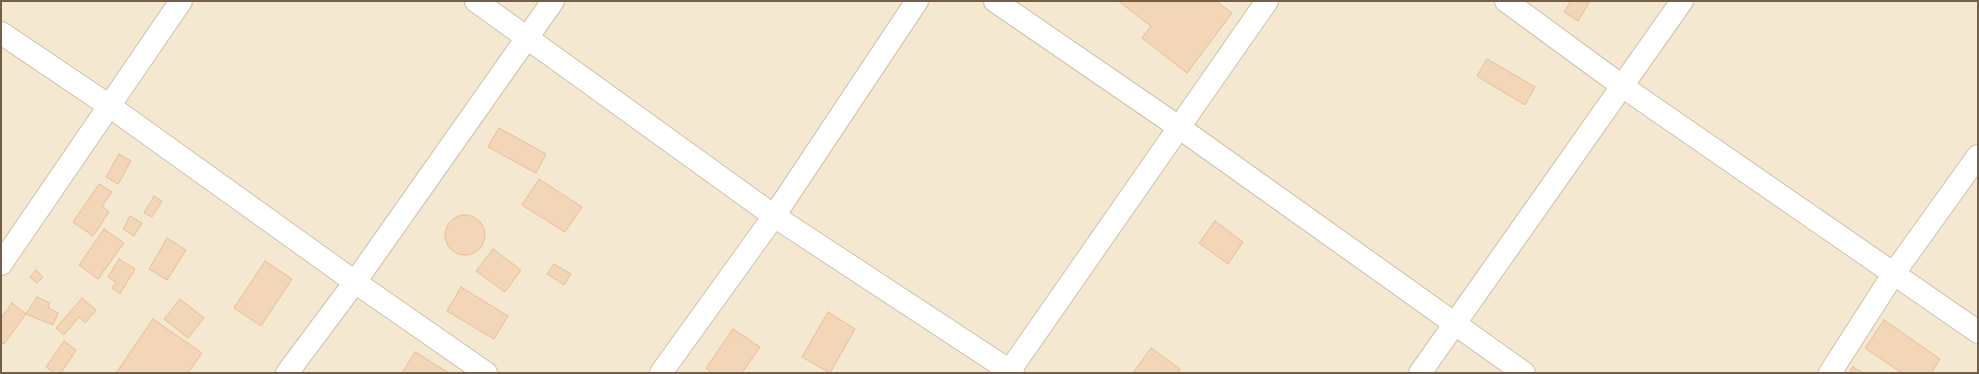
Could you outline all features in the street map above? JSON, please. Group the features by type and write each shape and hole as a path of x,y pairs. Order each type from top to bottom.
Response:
{"street":[{"path":"1,264 108,105 181,1"},
{"path":"476,1 774,216 1010,372 1267,1"},
{"path":"288,373 355,282 526,38 554,1"},
{"path":"661,373 774,216 917,1"},
{"path":"995,1 1180,128 1524,373"},
{"path":"1506,1 1622,86 1978,332"},
{"path":"1420,373 1682,1"},
{"path":"1,33 108,105 355,282 486,373"},
{"path":"1830,373 1894,274 1978,156"}],"shaded area":[{"path":"1,1 1978,1 1978,373 1,373"}],"building":[{"path":"1118,1 1216,1 1232,13 1187,73 1142,38 1151,26"},
{"path":"1571,1 1590,1 1578,21 1564,12"},
{"path":"1487,59 1535,87 1525,105 1477,76"},
{"path":"499,128 546,154 536,173 488,147"},
{"path":"119,154 131,161 118,184 106,177"},
{"path":"539,179 582,207 565,232 522,205"},
{"path":"99,184 112,192 102,206 109,212 93,236 73,222"},
{"path":"154,196 162,201 152,217 144,213"},
{"path":"465,215 473,217 479,221 483,227 485,235 483,243 479,249 473,253 465,255 457,253 451,249 447,243 445,235 447,227 451,221 457,217"},
{"path":"130,216 142,223 134,236 123,229"},
{"path":"1215,221 1243,242 1228,264 1199,243"},
{"path":"104,229 124,243 98,279 79,265"},
{"path":"167,238 186,250 167,280 149,269"},
{"path":"493,249 521,270 505,292 476,271"},
{"path":"119,259 135,269 120,294 112,288 116,282 108,277"},
{"path":"265,261 292,279 261,326 234,308"},
{"path":"554,264 571,274 564,285 547,274"},
{"path":"36,270 43,277 37,283 30,277"},
{"path":"461,287 508,316 494,339 447,311"},
{"path":"37,297 50,303 48,308 58,313 53,325 26,314"},
{"path":"82,298 96,310 85,323 79,317 64,335 56,328"},
{"path":"180,299 204,318 188,338 164,319"},
{"path":"12,303 26,314 4,344 1,342 1,318"},
{"path":"828,312 855,329 830,373 802,357"},
{"path":"153,319 202,353 188,373 116,373"},
{"path":"1884,320 1940,359 1931,373 1902,373 1865,348"},
{"path":"733,329 760,347 742,373 712,373 706,368"},
{"path":"64,341 76,350 61,373 54,373 46,367"},
{"path":"1151,348 1180,369 1178,373 1133,373"},
{"path":"415,352 449,373 402,373"},
{"path":"1853,367 1863,373 1849,373"}]}
